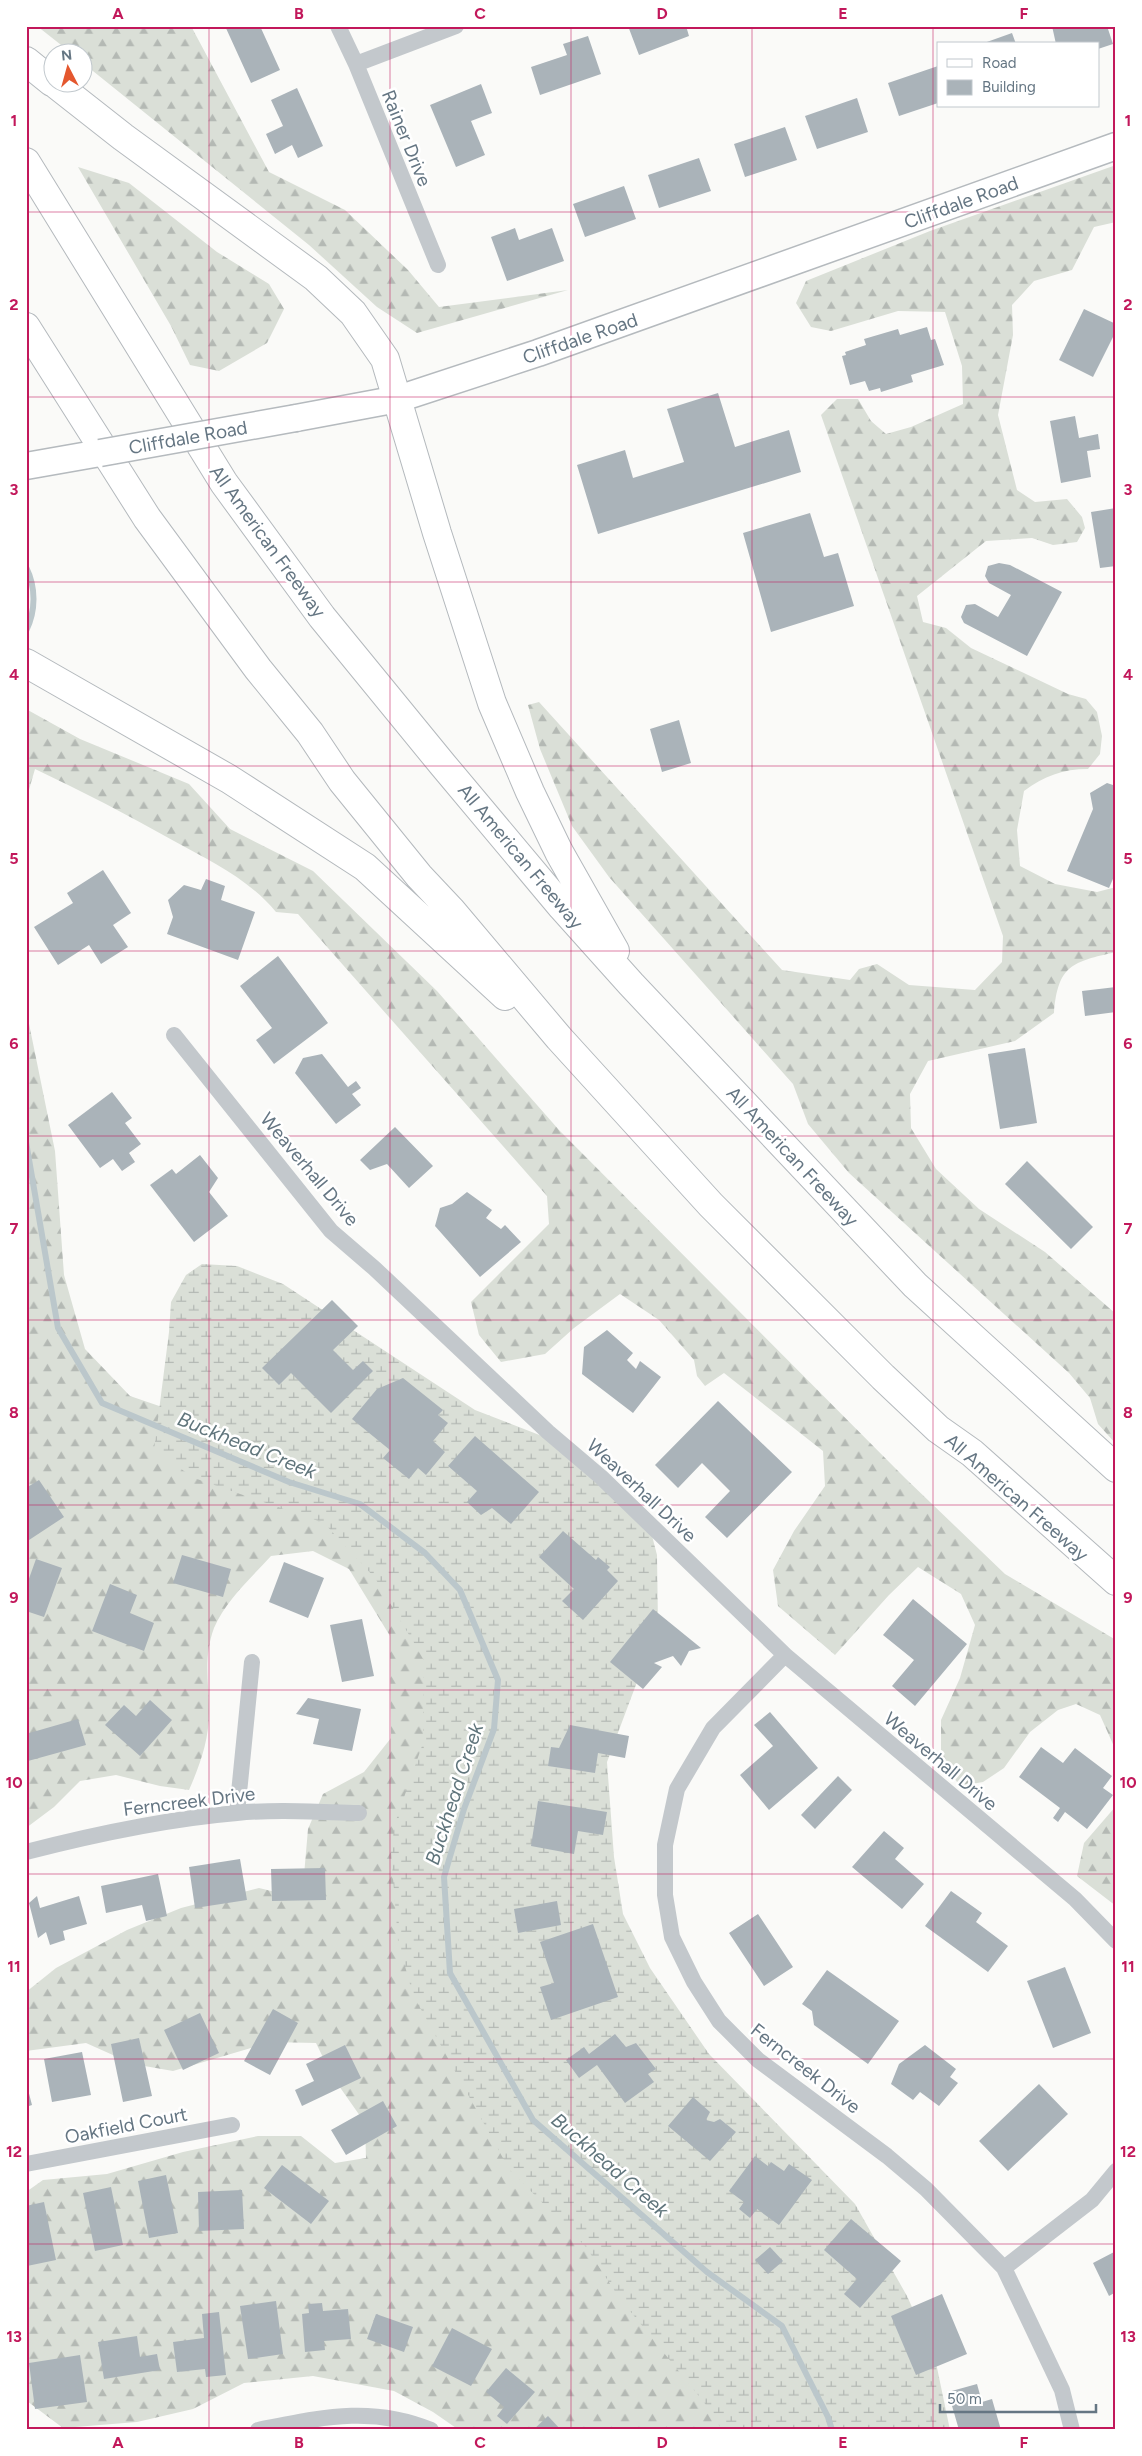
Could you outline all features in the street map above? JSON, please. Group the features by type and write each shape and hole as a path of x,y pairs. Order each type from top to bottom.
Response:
{"highway":[{"path":"26,61 42,73"},
{"path":"66,92 122,137 316,278 353,313 385,359 437,533 492,703 530,792 555,843 602,924 631,984"},
{"name":"All American Freeway","path":"26,162 224,484 322,616 562,907 631,984 914,1285 1116,1468"},
{"name":"All American Freeway","path":"26,328 147,518 258,668 310,733 342,781 419,876 451,910 559,1038 711,1205 883,1378 938,1429 972,1453 1116,1580"},
{"path":"26,663 229,779 365,867 498,990 559,1038"}],"main road":[{"name":"Cliffdale Road","path":"26,466 398,400 574,340 1116,146"}],"street":[{"name":"Rainer Drive","path":"338,26 356,64 438,265"},
{"path":"356,64 456,26"},
{"name":"Weaverhall Drive","path":"174,1035 331,1231 374,1268 548,1432 601,1477 785,1655 1075,1899 1116,1941"},
{"name":"Ferncreek Drive","path":"785,1655 713,1728 677,1789 665,1845 665,1895 672,1936 694,1982 718,2021 758,2060 887,2156 926,2189 1004,2268 1062,2390 1072,2430"},
{"path":"237,1813 252,1662"},
{"name":"Ferncreek Drive","path":"26,1852 114,1831 237,1813 359,1813"},
{"name":"Oakfield Court","path":"26,2164 232,2125"},
{"path":"1004,2268 1092,2200 1116,2172"},
{"path":"258,2430 346,2414 389,2417 431,2430"}],"green space":[{"path":"37,26 191,26 269,172 345,210 408,270 439,307 568,290 417,333 377,307 309,245 92,70 92,42 57,42"},
{"path":"1116,165 1116,222 1094,227 1072,270 1034,281 1012,305 1013,335 998,415 1017,490 1035,502 1067,499 1082,517 1085,528 1077,542 1053,545 1032,538 986,541 917,596 923,622 946,628 971,648 1068,694 1086,699 1097,712 1102,736 1100,754 1088,769 1070,770 1054,774 1024,791 1017,830 1020,866 1055,884 1097,892 1116,887 1116,952 1088,959 1070,968 1059,985 1054,1013 1015,1041 928,1061 910,1094 911,1128 936,1169 979,1209 1045,1252 1116,1314 1116,1444 1098,1424 1090,1398 1069,1373 849,1173 808,1124 793,1084 609,877 572,826 540,749 528,705 539,702 782,970 850,980 859,969 877,964 909,985 975,990 1002,962 1003,936 821,415 837,399 858,399 871,421 886,434 911,427 963,404 962,366 945,312 898,311 831,331 811,327 796,303 806,281 930,231"},
{"path":"78,167 129,183 217,252 269,284 284,309 267,343 219,371 190,365 171,326"},
{"path":"26,709 80,739 189,784 230,829 313,871 437,991 559,1130 905,1478 1005,1574 1116,1640 1116,1751 1100,1715 1076,1704 1058,1710 1030,1732 1004,1768 983,1782 960,1786 941,1760 941,1720 960,1678 975,1625 961,1594 918,1567 889,1595 835,1655 778,1606 773,1570 794,1531 825,1486 823,1451 724,1373 705,1386 697,1376 694,1360 659,1320 620,1294 574,1328 545,1354 501,1362 479,1335 471,1302 549,1224 547,1196 298,914 276,912 254,890 215,864 122,813 35,769 26,800"},
{"path":"26,1009 55,1151 64,1275 85,1349 130,1396 203,1421 378,1469 565,1835 885,2430 459,2430 433,2412 394,2391 313,2376 244,2383 193,2409 137,2422 63,2428 27,2401 26,2192 43,2180 107,2174 183,2152 258,2136 301,2136 335,2163 366,2158 365,2123 332,2076 316,2043 271,2042 173,2071 133,2064 86,2043 26,2051 26,1992 56,1968 127,1930 181,1908 259,1888 284,1894 303,1887 308,1829 323,1794 364,1772 391,1738 390,1636 349,1569 313,1551 271,1556 232,1599 214,1628 207,1670 209,1722 206,1742 189,1790 160,1786 116,1775 80,1781 54,1807 26,1828"},
{"path":"202,1264 237,1266 283,1284 475,1410 583,1452 650,1528 657,1555 658,1626 607,1762 614,1857 623,1914 650,1968 709,2054 855,2204 907,2296 935,2358 950,2430 722,2430 706,2405 618,2296 586,2247 509,2169 413,1995 398,1941 391,1852 395,1823 423,1743 424,1660 375,1578 324,1523 194,1478 154,1450 171,1302 186,1275"},
{"path":"1116,1806 1116,1906 1077,1876 1084,1843"}],"building":[{"path":"225,26 260,26 280,70 251,83"},
{"path":"628,26 686,26 689,36 639,55"},
{"path":"1052,26 1107,26 1113,44 1100,48 1100,42 1056,42"},
{"path":"1012,33 1015,42 987,42"},
{"path":"588,36 601,74 540,95 531,67 567,55 563,44"},
{"path":"937,66 937,103 899,116 888,83"},
{"path":"481,84 492,113 471,121 485,155 456,167 430,105"},
{"path":"297,88 323,146 298,158 292,145 275,154 266,134 283,126 271,100"},
{"path":"857,98 868,132 817,149 805,116"},
{"path":"785,127 797,160 745,177 734,144"},
{"path":"699,158 711,191 659,208 648,175"},
{"path":"624,186 636,219 585,237 573,204"},
{"path":"515,228 519,240 552,228 564,261 507,281 491,237"},
{"path":"1084,309 1116,324 1116,331 1093,377 1059,360"},
{"path":"927,327 931,340 935,339 944,365 911,375 913,382 881,392 880,388 869,391 865,381 850,385 842,356 846,355 845,352 866,345 864,339 898,329 900,335"},
{"path":"718,393 735,447 789,430 801,472 598,534 577,465 625,450 633,478 684,462 667,409"},
{"path":"1075,416 1079,438 1098,434 1100,449 1087,451 1091,477 1061,483 1050,421"},
{"path":"1116,508 1116,566 1100,568 1091,512"},
{"path":"810,513 824,557 838,553 854,606 771,632 743,533"},
{"path":"999,563 1010,565 1062,592 1027,656 964,623 961,617 966,605 975,604 998,617 1011,595 989,583 985,576 988,566"},
{"path":"679,720 691,763 662,772 650,729"},
{"path":"1107,783 1116,786 1116,872 1109,888 1067,871 1093,809 1090,793"},
{"path":"103,870 131,913 113,925 128,947 101,964 89,945 58,965 34,927 73,903 67,893"},
{"path":"206,879 225,886 221,900 255,912 238,960 167,934 173,917 168,900 184,885 201,890"},
{"path":"278,956 328,1023 274,1064 256,1040 272,1028 240,986"},
{"path":"1116,987 1116,1012 1085,1016 1082,991"},
{"path":"1025,1048 1037,1123 1000,1129 988,1054"},
{"path":"322,1054 348,1087 356,1081 361,1088 352,1094 361,1105 336,1124 295,1073 303,1058"},
{"path":"112,1092 132,1118 125,1123 141,1144 129,1153 135,1162 122,1171 113,1159 100,1168 68,1125"},
{"path":"395,1127 433,1166 409,1188 387,1164 370,1170 360,1160"},
{"path":"200,1155 218,1178 209,1192 228,1216 194,1242 150,1185 172,1169 176,1174"},
{"path":"1027,1161 1093,1227 1071,1249 1005,1184"},
{"path":"467,1192 492,1210 486,1218 501,1229 505,1225 521,1242 480,1277 435,1226 440,1208 452,1204"},
{"path":"332,1300 358,1326 333,1350 353,1370 363,1361 373,1371 331,1413 291,1373 279,1385 262,1368"},
{"path":"607,1330 633,1353 627,1360 636,1369 640,1361 661,1377 633,1413 582,1374 584,1347"},
{"path":"403,1378 443,1410 438,1415 448,1423 433,1441 445,1452 426,1475 418,1468 409,1479 383,1458 390,1450 352,1419 377,1389"},
{"path":"718,1401 792,1472 727,1538 705,1517 730,1491 702,1463 678,1488 655,1465"},
{"path":"475,1436 539,1492 511,1524 492,1508 481,1515 467,1502 477,1491 448,1466"},
{"path":"39,1480 64,1517 26,1542 26,1488"},
{"path":"563,1531 596,1560 598,1557 610,1567 607,1570 618,1581 583,1620 562,1601 574,1589 539,1557"},
{"path":"182,1555 231,1569 223,1597 173,1583"},
{"path":"36,1559 62,1568 44,1617 26,1611 26,1587"},
{"path":"284,1562 324,1578 308,1618 269,1602"},
{"path":"110,1584 137,1595 130,1613 154,1623 144,1651 92,1631"},
{"path":"913,1599 967,1644 915,1706 892,1686 914,1660 883,1635"},
{"path":"653,1609 701,1648 689,1651 681,1666 673,1656 654,1663 662,1667 643,1689 610,1662"},
{"path":"362,1619 374,1676 342,1682 330,1625"},
{"path":"308,1698 361,1709 352,1751 313,1744 319,1719 296,1714"},
{"path":"150,1700 172,1720 140,1756 105,1725 124,1705 136,1716"},
{"path":"770,1712 818,1768 769,1810 740,1775 773,1746 754,1725"},
{"path":"78,1719 86,1745 28,1761 26,1734"},
{"path":"570,1725 629,1736 625,1758 598,1753 595,1773 548,1766 551,1747 559,1748"},
{"path":"1041,1747 1063,1763 1075,1748 1112,1776 1103,1788 1113,1795 1087,1829 1065,1812 1058,1822 1053,1818 1060,1808 1019,1777"},
{"path":"838,1776 852,1790 815,1829 801,1815"},
{"path":"538,1801 607,1812 603,1835 578,1831 574,1854 531,1846"},
{"path":"884,1831 904,1848 895,1859 924,1884 902,1909 852,1867"},
{"path":"240,1859 247,1900 195,1908 189,1867"},
{"path":"325,1868 326,1900 272,1901 271,1869"},
{"path":"158,1874 167,1916 146,1921 142,1905 106,1913 101,1886"},
{"path":"951,1891 982,1913 976,1922 1008,1946 988,1972 925,1926"},
{"path":"37,1896 40,1908 79,1896 87,1924 63,1931 65,1940 50,1945 46,1932 38,1938 29,1903"},
{"path":"557,1901 561,1925 518,1933 514,1909"},
{"path":"758,1914 793,1967 764,1986 729,1933"},
{"path":"593,1924 618,1997 551,2020 540,1987 554,1983 540,1942"},
{"path":"1065,1967 1091,2033 1053,2048 1027,1981"},
{"path":"827,1970 899,2021 868,2064 814,2025 812,2011 802,2004"},
{"path":"273,2009 298,2023 270,2075 244,2061"},
{"path":"200,2013 219,2053 183,2070 164,2030"},
{"path":"615,2034 626,2047 636,2043 656,2069 648,2074 654,2082 625,2103 597,2065 579,2078 566,2060 584,2047 589,2054"},
{"path":"139,2038 152,2096 123,2102 111,2044"},
{"path":"345,2045 361,2078 302,2106 295,2090 314,2081 306,2064"},
{"path":"925,2045 956,2069 950,2077 958,2083 939,2106 920,2092 913,2100 891,2084 899,2064"},
{"path":"82,2052 91,2095 52,2102 44,2059"},
{"path":"26,2082 32,2105 26,2107"},
{"path":"1039,2084 1068,2114 1008,2171 979,2141"},
{"path":"693,2097 710,2112 706,2120 714,2122 720,2119 736,2132 710,2161 668,2126"},
{"path":"383,2101 397,2126 346,2155 331,2130"},
{"path":"755,2156 768,2166 771,2162 784,2171 789,2164 812,2180 779,2225 757,2209 750,2218 739,2209 744,2202 729,2191"},
{"path":"282,2165 329,2201 311,2224 264,2188"},
{"path":"166,2175 178,2233 149,2238 138,2181"},
{"path":"111,2187 123,2245 95,2251 83,2193"},
{"path":"242,2190 244,2229 199,2231 198,2192"},
{"path":"44,2202 56,2260 27,2266 26,2206"},
{"path":"851,2219 901,2261 860,2308 844,2294 857,2279 824,2250"},
{"path":"770,2247 783,2261 768,2274 755,2260"},
{"path":"1116,2251 1116,2292 1109,2296 1093,2263"},
{"path":"942,2294 967,2354 916,2375 891,2316"},
{"path":"276,2301 283,2354 248,2359 240,2306"},
{"path":"322,2303 323,2311 348,2309 351,2339 324,2341 325,2350 305,2352 302,2314 309,2313 308,2304"},
{"path":"219,2312 226,2375 206,2377 205,2369 177,2372 173,2342 204,2338 202,2314"},
{"path":"376,2314 413,2327 404,2352 367,2339"},
{"path":"452,2328 492,2349 471,2386 432,2366"},
{"path":"137,2336 140,2357 157,2354 160,2370 104,2379 98,2342"},
{"path":"80,2355 87,2402 35,2409 29,2363"},
{"path":"506,2368 535,2392 507,2424 497,2416 504,2407 486,2392"},
{"path":"977,2384 982,2402 992,2399 1001,2430 959,2430 948,2392"},
{"path":"548,2416 561,2430 533,2430"}],"waterway":[{"name":"Buckhead Creek","path":"26,567 32,583 34,599 32,615 26,631"},
{"name":"Buckhead Creek","path":"26,1142 58,1328 102,1403 289,1482 360,1504 425,1553 460,1590 498,1680 494,1729 464,1809 444,1877 450,1973 533,2120 707,2272 782,2326 828,2417 832,2430"}]}
